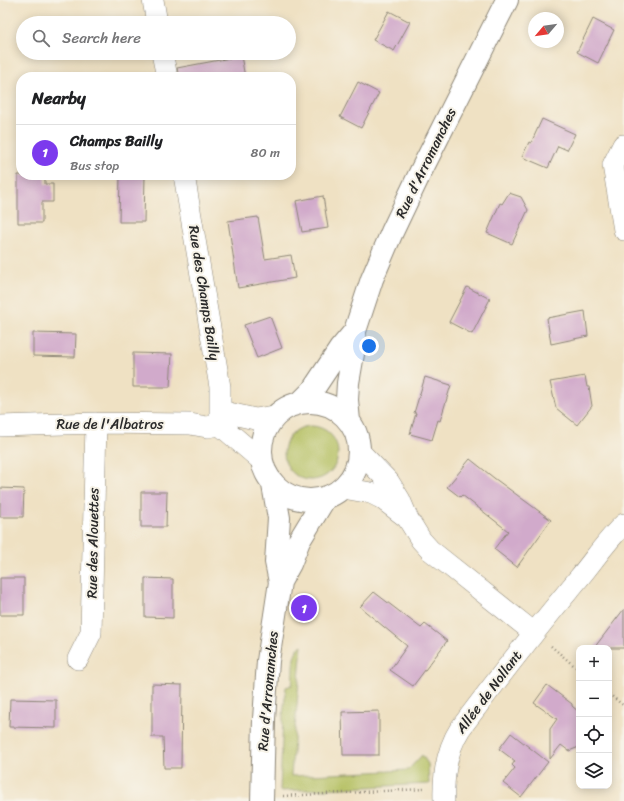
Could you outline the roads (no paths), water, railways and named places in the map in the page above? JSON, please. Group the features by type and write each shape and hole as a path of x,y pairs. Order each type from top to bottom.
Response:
{"main road":[{"name":"Rue d'Arromanches","path":"349,421 346,400 355,331 372,279 392,232 507,0"},
{"name":"Rue d'Arromanches","path":"300,403 312,391 340,349 355,331"},
{"path":"313,402 327,405 335,409 349,421 358,440 358,461 350,480 334,493 311,501 297,499 284,494 273,485 261,460 261,442 266,428 274,416 290,406 300,403 313,402"},
{"name":"Rue d'Arromanches","path":"270,798 264,719 268,661 280,582 276,562 279,518 273,485"},
{"name":"Rue d'Arromanches","path":"280,582 290,564 299,541 334,493"}],"street":[{"path":"153,0 156,16"},
{"path":"163,60 166,72"},
{"path":"622,145 614,165 624,230"},
{"name":"Rue des Champs Bailly","path":"185,180 218,380 220,418"},
{"path":"220,418 255,419 274,416"},
{"path":"220,418 261,460"},
{"name":"Rue de l'Albatros","path":"0,426 96,423 190,424 207,427 220,418"},
{"name":"Rue des Alouettes","path":"78,659 91,633 96,423"},
{"path":"359,451 389,482 400,500 408,519 421,540 430,550 533,632"},
{"path":"334,493 371,493 381,498 408,519"},
{"name":"Allée de Nollant","path":"444,795 444,770 452,741 460,728 533,632 600,553 614,533 624,524"}],"place":[{"name":"Champs Bailly","path":"304,608"}]}
